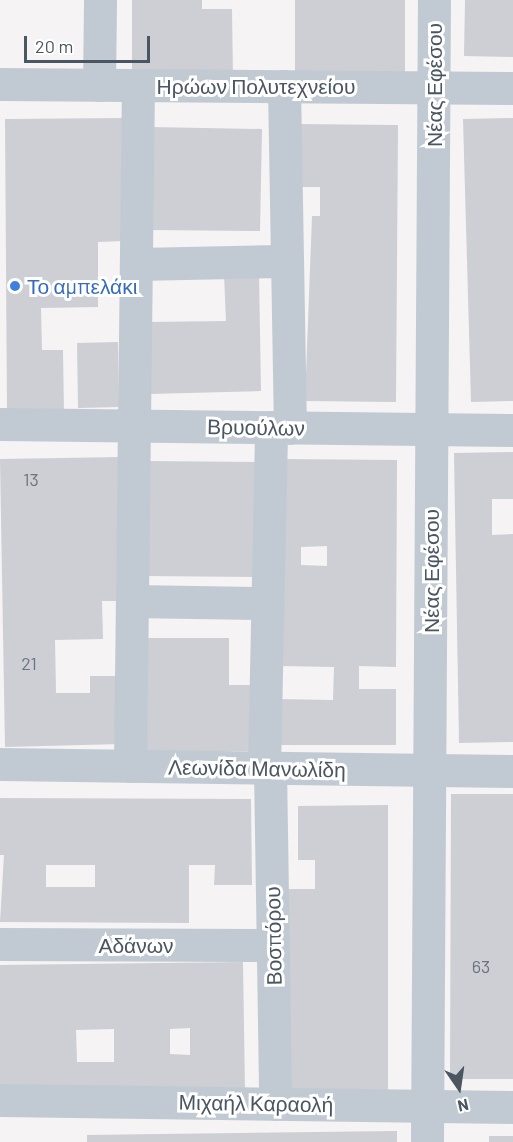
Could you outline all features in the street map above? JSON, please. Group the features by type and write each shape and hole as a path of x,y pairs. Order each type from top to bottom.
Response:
{"street":[{"path":"99,85 100,0"},
{"name":"Νέας Εφέσου","path":"427,1142 434,0"},
{"name":"Ηρώων Πολυτεχνείου","path":"0,84 513,88"},
{"path":"130,766 137,426 138,86"},
{"name":"Βοσπόρου","path":"275,1104 267,768 267,603 280,427 284,86"},
{"path":"138,264 283,261"},
{"name":"Βρυούλων","path":"0,424 513,430"},
{"path":"133,601 267,603"},
{"name":"Λεωνίδα Μανωλίδη","path":"0,764 513,771"},
{"name":"Αδάνων","path":"0,944 273,945"},
{"name":"Μιχαήλ Καραολή","path":"0,1100 513,1107"}],"building":[{"path":"132,0 202,0 202,9 232,9 233,79 132,80"},
{"path":"295,0 405,0 405,74 295,74"},
{"path":"465,0 513,0 513,57 464,56"},
{"path":"123,118 124,241 98,242 98,307 41,308 42,350 63,350 64,413 7,413 5,119"},
{"path":"513,118 513,401 471,402 463,119"},
{"path":"293,124 398,125 396,402 305,401 312,216 320,216 320,187 293,187"},
{"path":"150,127 262,129 260,231 148,230"},
{"path":"259,274 261,391 149,394 149,322 226,321 224,275"},
{"path":"118,342 119,407 78,408 77,343"},
{"path":"513,452 513,499 492,499 492,535 513,534 513,742 459,743 454,453"},
{"path":"121,457 124,601 102,601 103,639 55,640 56,693 90,693 90,676 119,676 121,744 5,747 0,459"},
{"path":"281,459 397,460 396,667 359,666 359,689 396,689 396,745 275,745 276,699 333,700 334,667 280,666","holes":["327,546 327,566 301,565 301,547"]},
{"path":"145,461 256,462 256,577 145,576"},
{"path":"143,638 229,638 229,685 254,685 254,751 143,751"},
{"path":"451,794 513,794 513,1079 450,1079"},
{"path":"0,798 251,799 252,885 214,885 215,865 189,865 189,923 0,922 4,855 0,855","holes":["46,865 95,865 95,887 46,887"]},
{"path":"388,805 388,1090 288,1090 287,889 315,889 315,860 298,860 298,806"},
{"path":"243,962 245,1092 0,1095 0,965","holes":["190,1028 190,1055 170,1054 170,1029","114,1029 114,1062 77,1062 76,1030"]},
{"path":"397,1131 397,1142 87,1142 87,1135"},
{"path":"489,1136 513,1136 513,1142 489,1142"}],"place":[{"name":"Το αμπελάκι","path":"15,286"}]}
